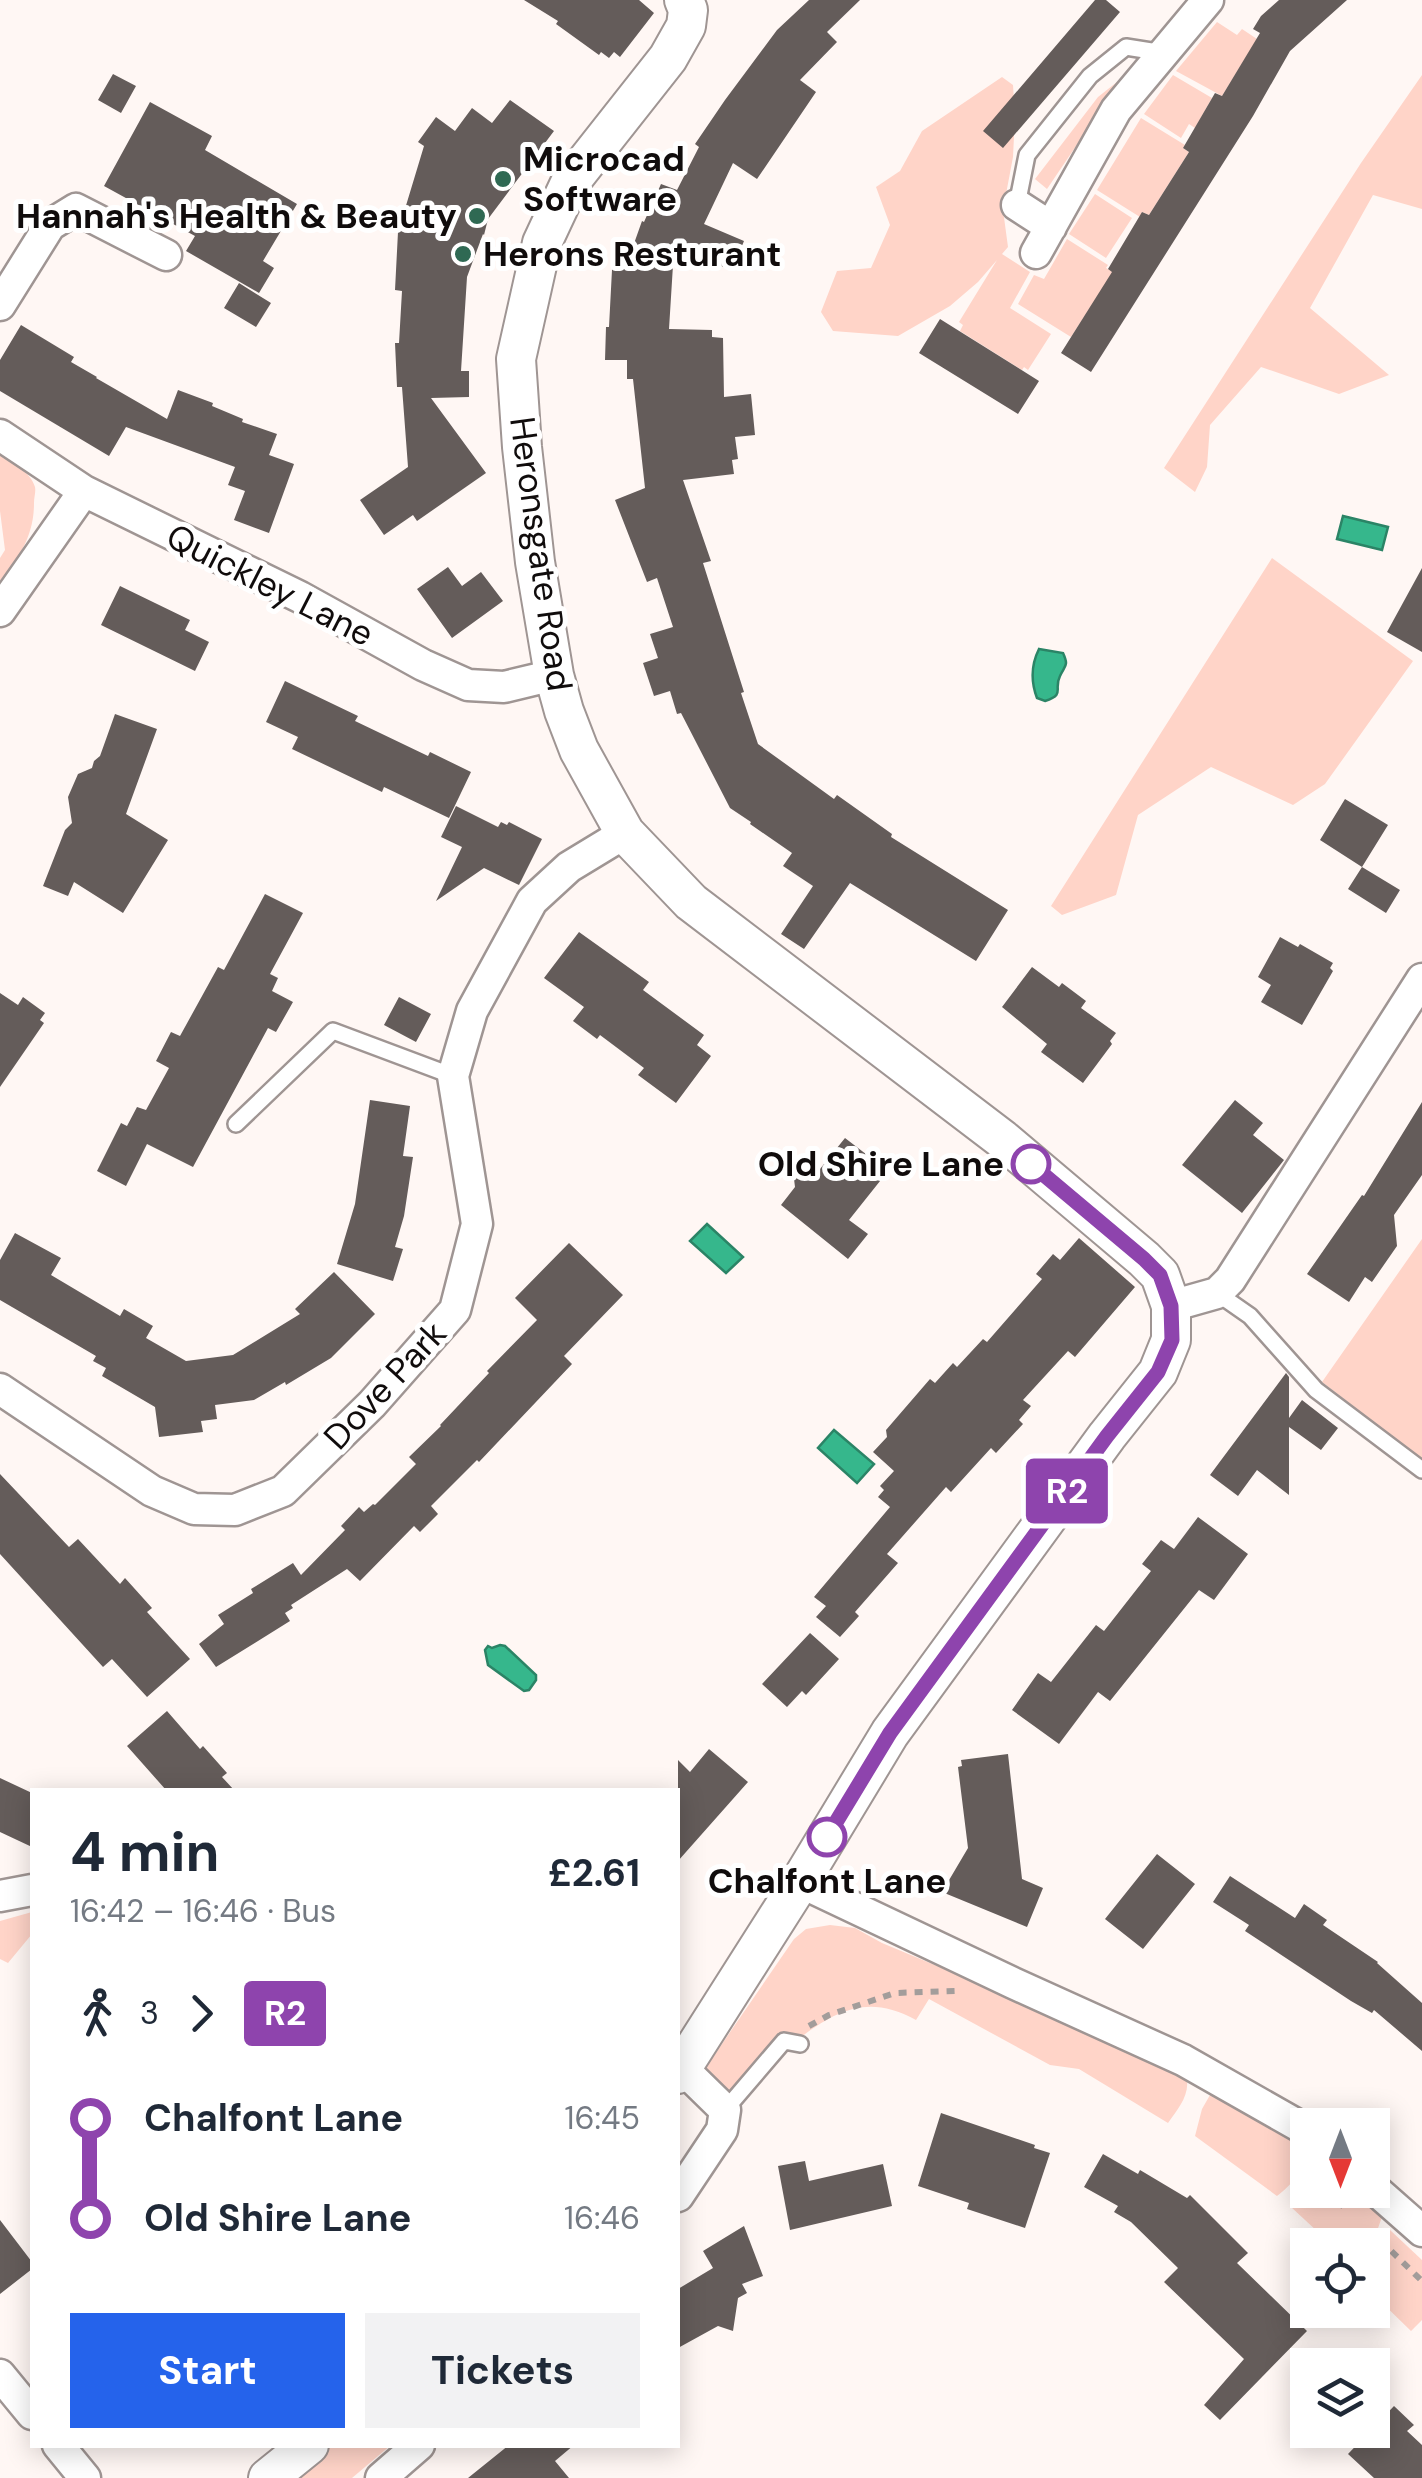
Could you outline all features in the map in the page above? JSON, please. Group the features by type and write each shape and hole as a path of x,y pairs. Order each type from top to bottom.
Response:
{"street":[{"name":"Heronsgate Road","path":"684,0 688,10 686,26 668,58 571,181 542,243 516,359 534,562 564,712 579,750 624,833 691,902 1002,1139 1144,1259 1160,1275 1171,1306"},
{"path":"1036,254 1116,110 1208,0"},
{"path":"1016,206 1051,226"},
{"path":"0,305 50,226 76,209 166,254"},
{"name":"Quickley Lane","path":"0,436 84,491 468,685 504,687 554,674"},
{"path":"0,611 84,491"},
{"name":"Dove Park","path":"0,1388 152,1491 194,1509 235,1510 283,1491 372,1404 455,1310 477,1224 453,1076 472,1012 532,901 568,867 624,833"},
{"path":"680,2193 722,2130 725,2110 680,2071 890,1733 1158,1372 1172,1340 1171,1306 1217,1293 1230,1280 1422,979"},
{"path":"800,1882 1183,2060 1290,2121"},
{"path":"0,1896 30,1890"},
{"path":"1390,2203 1422,2231"},
{"path":"0,2375 30,2412"},
{"path":"60,2448 85,2478"},
{"path":"268,2478 305,2448"},
{"path":"382,2478 416,2448"}],"lane":[{"path":"1016,206 1026,155 1090,76 1126,47 1164,53"},
{"path":"236,1124 333,1031 453,1076"},
{"path":"1217,1293 1250,1316 1316,1390 1422,1470"},
{"path":"725,2110 792,2042"}],"path":[{"path":"792,2042 829,2014 895,1993 965,1991"}],"shaded area":[{"path":"1217,22 1237,35 1242,29 1257,39 1222,96 1176,71"},
{"path":"1173,75 1212,98 1195,128 1189,124 1181,138 1144,114"},
{"path":"1422,75 1422,209 1373,195 1310,308 1389,375 1339,394 1261,367 1210,425 1207,467 1195,492 1164,468"},
{"path":"1002,77 1013,85 1015,116 1013,157 1003,210 1008,247 1002,254 1030,272 1010,308 1051,334 1028,370 960,331 963,325 959,322 997,260 950,306 898,336 833,331 821,312 837,271 871,268 890,225 876,187 900,171 922,131"},
{"path":"1122,78 1047,189 1035,179 1098,97"},
{"path":"1141,118 1185,145 1183,148 1189,152 1149,215 1142,212 1140,217 1097,190"},
{"path":"1095,194 1132,218 1106,258 1069,234"},
{"path":"1067,239 1113,272 1071,337 1018,304 1034,275 1044,279"},
{"path":"0,455 25,472 35,491 29,535 0,581 0,558 5,550"},
{"path":"1343,516 1388,527 1382,550 1337,539"},
{"path":"1272,558 1413,661 1325,784 1293,805 1211,767 1138,815 1116,895 1062,915 1051,906"},
{"path":"1039,649 1063,653 1066,661 1057,694 1045,701 1037,698 1033,680"},
{"path":"707,1224 743,1257 726,1273 690,1241"},
{"path":"1422,1239 1422,1460 1322,1382"},
{"path":"834,1430 874,1464 857,1483 818,1448"},
{"path":"500,1645 536,1675 529,1690 524,1691 488,1665 485,1650"},
{"path":"30,1913 30,1936 8,1963 0,1959 0,1921"},
{"path":"830,1925 855,1928 1059,2017 1187,2080 1182,2103 1168,2123 1079,2069 1050,2065 929,1999 916,2020 880,2007 864,2007 834,2016 727,2093 702,2073 794,1939 806,1929"},
{"path":"1215,2093 1268,2121 1290,2138 1290,2184 1277,2196 1195,2136 1210,2095"},
{"path":"1292,2208 1376,2208 1383,2214 1378,2228 1314,2228"},
{"path":"1390,2230 1422,2260 1422,2320 1411,2331 1390,2311"},
{"path":"329,2448 387,2448 352,2478 292,2478"}],"building":[{"path":"524,0 639,0 654,13 620,57 614,52 609,58 601,52 599,55 556,24 558,21"},
{"path":"809,0 860,0 827,32 837,42 800,80 816,92 757,179 733,163 704,224 744,241 732,270 674,249 669,329 712,330 712,337 723,338 724,397 751,394 755,435 735,437 738,459 732,460 734,474 683,480 711,561 703,563 758,744 834,799 837,795 891,837 1008,910 976,961 850,883 804,949 781,934 813,886 783,866 792,853 730,808 681,713 677,714 670,691 654,696 643,663 658,658 650,634 673,627 657,578 647,582 615,500 645,488 633,379 627,379 627,360 605,360 613,251 631,252 661,184 677,190 699,147 695,144 725,100 777,30"},
{"path":"1095,0 1106,0 1120,12 1003,148 983,131"},
{"path":"1279,0 1347,0 1290,51 1091,372 1061,353 1112,272 1108,269 1142,212 1149,215 1189,152 1183,148 1215,93 1222,96 1260,33 1253,29 1261,16"},
{"path":"113,74 136,86 121,113 98,100"},
{"path":"510,100 554,131 488,219 467,277 461,371 469,371 469,397 431,398 486,473 417,521 413,515 384,535 360,500 408,467 395,343 399,343 402,291 395,290 398,232 424,146 418,142 436,117 455,131 472,108 492,123"},
{"path":"150,102 212,136 205,150 297,204 263,261 274,268 259,293 186,251 195,236 104,186"},
{"path":"239,283 271,303 256,327 224,308"},
{"path":"940,319 1039,381 1018,414 919,353"},
{"path":"21,325 74,357 71,362 167,419 178,390 213,403 212,406 243,419 242,422 277,434 269,455 294,464 269,533 234,520 245,491 228,485 235,467 126,427 109,456 0,391 0,360"},
{"path":"448,567 462,586 481,572 503,601 452,638 417,589"},
{"path":"1422,568 1422,652 1387,632"},
{"path":"120,586 190,620 185,630 209,642 195,671 101,625"},
{"path":"285,681 358,716 355,721 471,772 449,818 384,787 382,792 292,749 298,737 266,722"},
{"path":"115,714 157,729 126,814 168,840 123,913 74,882 68,896 43,886 65,830 72,823 68,797 78,774 92,768 100,756"},
{"path":"1345,799 1388,825 1362,867 1320,840"},
{"path":"456,806 498,827 501,822 509,822 542,839 519,885 484,868 436,901 462,847 441,837"},
{"path":"1362,867 1400,890 1386,913 1348,889"},
{"path":"265,894 303,913 270,974 278,978 272,991 293,1002 276,1032 268,1028 193,1167 147,1144 126,1186 97,1171 121,1123 127,1126 137,1107 146,1110 169,1068 156,1061 171,1032 180,1036 218,967 224,970"},
{"path":"579,932 649,982 643,990 704,1035 697,1045 711,1056 676,1103 638,1075 644,1068 600,1035 597,1039 573,1021 584,1007 544,978"},
{"path":"1280,937 1333,963 1333,971 1302,1025 1261,1002 1271,985 1258,977"},
{"path":"1032,967 1086,1001 1081,1008 1116,1033 1083,1083 1041,1052 1047,1044 1002,1007"},
{"path":"0,993 18,1005 23,997 45,1013 40,1020 44,1023 0,1087"},
{"path":"399,997 431,1014 416,1042 384,1025"},
{"path":"370,1100 410,1106 403,1156 413,1157 395,1247 403,1249 393,1281 337,1264 355,1204"},
{"path":"1235,1100 1263,1123 1253,1135 1284,1160 1242,1213 1182,1165"},
{"path":"1422,1102 1422,1175 1394,1215 1397,1246 1372,1282 1365,1277 1349,1302 1307,1274 1364,1196"},
{"path":"845,1138 888,1171 849,1220 868,1234 848,1259 781,1205 795,1187 794,1179 802,1169 820,1169"},
{"path":"15,1233 61,1258 51,1275 120,1316 124,1309 153,1326 146,1338 186,1361 233,1355 300,1314 295,1309 334,1272 375,1314 331,1358 286,1385 285,1382 254,1400 215,1405 217,1419 201,1421 203,1432 159,1437 155,1407 102,1376 106,1368 93,1361 96,1356 0,1300 0,1260"},
{"path":"1079,1238 1135,1287 1075,1357 1068,1351 1023,1400 1031,1406 1019,1420 1023,1424 996,1453 991,1448 951,1492 946,1487 887,1554 898,1563 855,1612 859,1616 840,1637 816,1617 826,1606 814,1597 890,1507 878,1497 884,1490 880,1486 894,1471 873,1452 887,1437 886,1430 930,1379 935,1383 953,1363 957,1367 983,1339 987,1342 1042,1279 1036,1274 1053,1254 1060,1260"},
{"path":"569,1243 623,1295 564,1356 572,1364 479,1462 431,1506 438,1514 420,1532 414,1526 360,1581 347,1569 291,1605 293,1608 285,1613 290,1621 216,1667 199,1644 224,1624 218,1615 293,1563 301,1575 345,1530 341,1526 359,1507 364,1512 375,1505 416,1464 409,1457 537,1320 515,1298"},
{"path":"1286,1373 1289,1418 1302,1400 1338,1428 1321,1450 1289,1427 1289,1495 1257,1470 1238,1496 1210,1475"},
{"path":"0,1474 69,1547 78,1539 120,1584 125,1578 152,1608 147,1612 190,1659 147,1697 112,1659 103,1667 0,1554"},
{"path":"1198,1517 1248,1554 1214,1600 1199,1590 1110,1701 1098,1692 1059,1744 1012,1710 1038,1673 1051,1682 1096,1625 1104,1631 1151,1571 1142,1564 1161,1540 1174,1549"},
{"path":"810,1633 839,1659 806,1695 802,1691 787,1707 762,1684"},
{"path":"167,1711 227,1773 222,1777 232,1788 164,1788 127,1746"},
{"path":"709,1749 748,1782 680,1859 678,1760 690,1772"},
{"path":"1008,1754 1022,1879 1043,1888 1027,1927 942,1892 968,1848 958,1767 962,1766 961,1760"},
{"path":"0,1778 30,1792 30,1846 0,1832"},
{"path":"1157,1854 1195,1884 1143,1949 1105,1919"},
{"path":"1230,1876 1295,1918 1304,1904 1327,1920 1323,1925 1378,1962 1422,2003 1422,2051 1374,2010 1372,2013 1351,2001 1245,1931 1249,1925 1213,1902"},
{"path":"941,2113 1050,2153 1025,2228 967,2209 969,2203 918,2186"},
{"path":"1103,2154 1187,2198 1190,2195 1248,2253 1237,2263 1290,2314 1290,2328 1307,2331 1220,2420 1204,2405 1244,2359 1164,2282 1178,2268 1131,2222 1114,2212 1118,2206 1084,2187"},
{"path":"805,2161 809,2181 883,2164 892,2206 790,2230 778,2166"},
{"path":"0,2220 30,2259 30,2271 0,2294"},
{"path":"744,2226 763,2276 742,2284 747,2293 738,2298 733,2331 718,2326 680,2347 680,2288 713,2268 703,2251"},
{"path":"1394,2406 1414,2425 1407,2431 1422,2445 1422,2478 1374,2478 1348,2454 1354,2448 1390,2448 1390,2410"},
{"path":"505,2448 570,2448 555,2461 569,2478 468,2478"}],"bus line":[{"name":"R2","path":"827,1837 890,1733 1158,1372 1172,1340 1171,1306 1160,1275 1031,1164"}],"place":[{"name":"Microcad Software","path":"503,179"},
{"name":"Hannah's Health & Beauty","path":"477,216"},
{"name":"Herons Resturant","path":"463,254"},
{"name":"Old Shire Lane","path":"1031,1164"},
{"name":"Chalfont Lane","path":"827,1837"}]}
